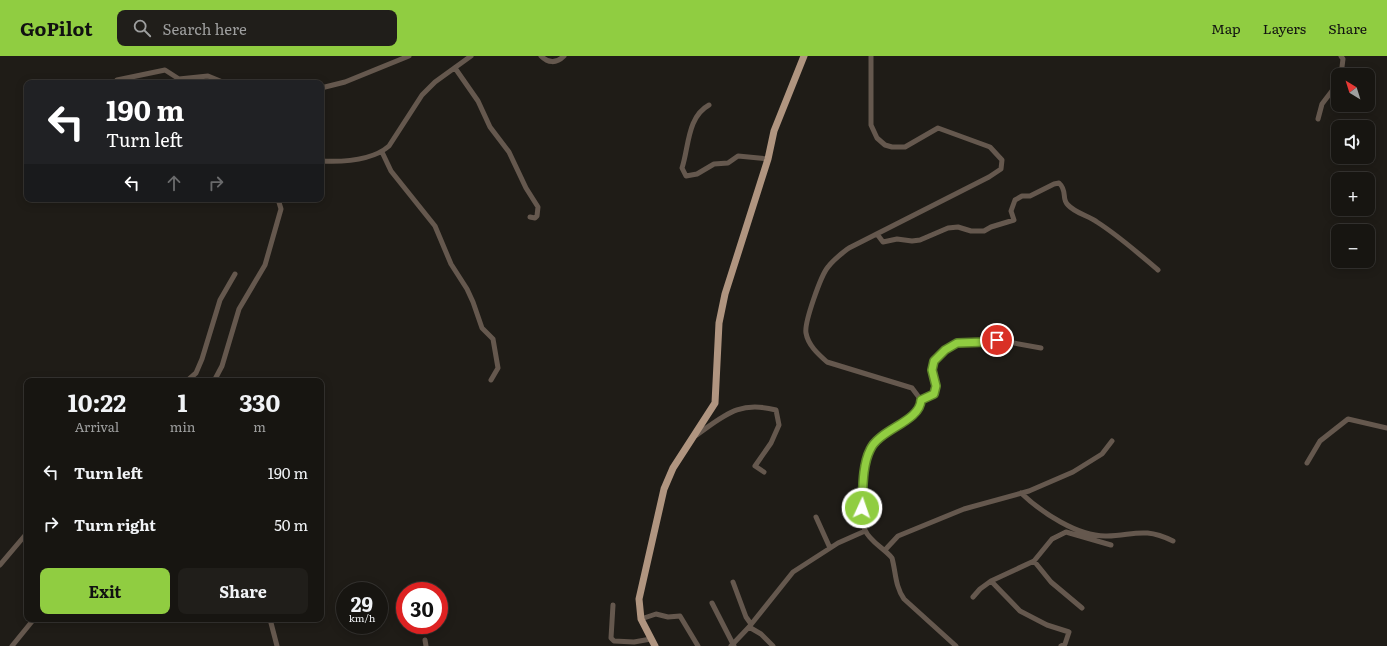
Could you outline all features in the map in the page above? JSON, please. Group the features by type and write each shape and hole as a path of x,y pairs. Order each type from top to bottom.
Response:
{"main road":[{"path":"653,643 641,619 639,599 664,489 673,468 715,403 720,323 725,294 768,159 774,131 804,56"}],"street":[{"path":"324,87 344,82 409,56"},
{"path":"324,161 366,158 382,152 389,146 422,95 435,82 471,56"},
{"path":"541,56 552,62 557,62 564,56"},
{"path":"871,56 871,125 877,138 885,145 892,148 905,147 938,128 990,147 1002,160 1001,169 989,177 849,248 837,257 827,268 806,321 805,331 817,353 827,362 912,388 921,400 921,406 916,412 874,443 870,450 866,461 862,519 865,531 872,540 885,550 892,558 895,581 898,590 904,599 956,646"},
{"path":"1341,56 1343,59 1342,68"},
{"path":"455,68 478,101 490,127 509,152 526,188 538,207 537,216 535,218 530,217"},
{"path":"117,80 165,70 179,79 208,76 218,80"},
{"path":"1318,119 1322,104 1331,92"},
{"path":"709,105 696,117 690,131 690,140 682,168 686,176 697,174 714,164 728,162 738,156 768,159"},
{"path":"382,152 391,171 435,226 451,264 467,289 478,312 482,328 493,339 498,368 491,380"},
{"path":"877,234 883,242 897,239 912,241 928,238 948,228 984,231 991,227 1014,220 1011,211 1015,200 1022,196 1030,196 1054,184 1060,183 1065,192 1064,199 1067,205 1090,217 1113,232 1158,270"},
{"path":"216,378 222,366 239,309 265,265 281,209 279,202"},
{"path":"190,378 196,373 202,359 220,300 236,274"},
{"path":"921,400 934,394 936,390 932,370 934,361 945,350 957,343 997,340 1041,348"},
{"path":"691,439 735,409 759,406 776,410 779,425 771,443 755,466 764,472"},
{"path":"1307,463 1320,441 1348,419 1387,428"},
{"path":"885,550 898,536 964,509 1021,493 1088,464 1102,454 1112,441"},
{"path":"1021,493 1036,508 1076,530 1106,536 1142,531 1165,537 1173,541"},
{"path":"816,516 830,548"},
{"path":"712,603 733,645 793,572 853,534 865,531"},
{"path":"973,597 980,589 991,581 1034,561 1052,539 1066,532 1111,545"},
{"path":"0,565 24,537"},
{"path":"1034,561 1051,582 1082,608"},
{"path":"991,581 1020,611 1047,625 1069,632 1065,644 1061,646"},
{"path":"733,582 750,626 773,646"},
{"path":"613,605 611,638 614,641 653,643"},
{"path":"641,619 656,614 668,617 680,616 698,646"},
{"path":"12,646 32,622"},
{"path":"271,622 277,646"}],"route":[{"path":"862,508 866,461 870,450 874,443 916,412 921,406 921,400 934,394 936,390 932,370 934,361 945,350 957,343 997,340"}]}
